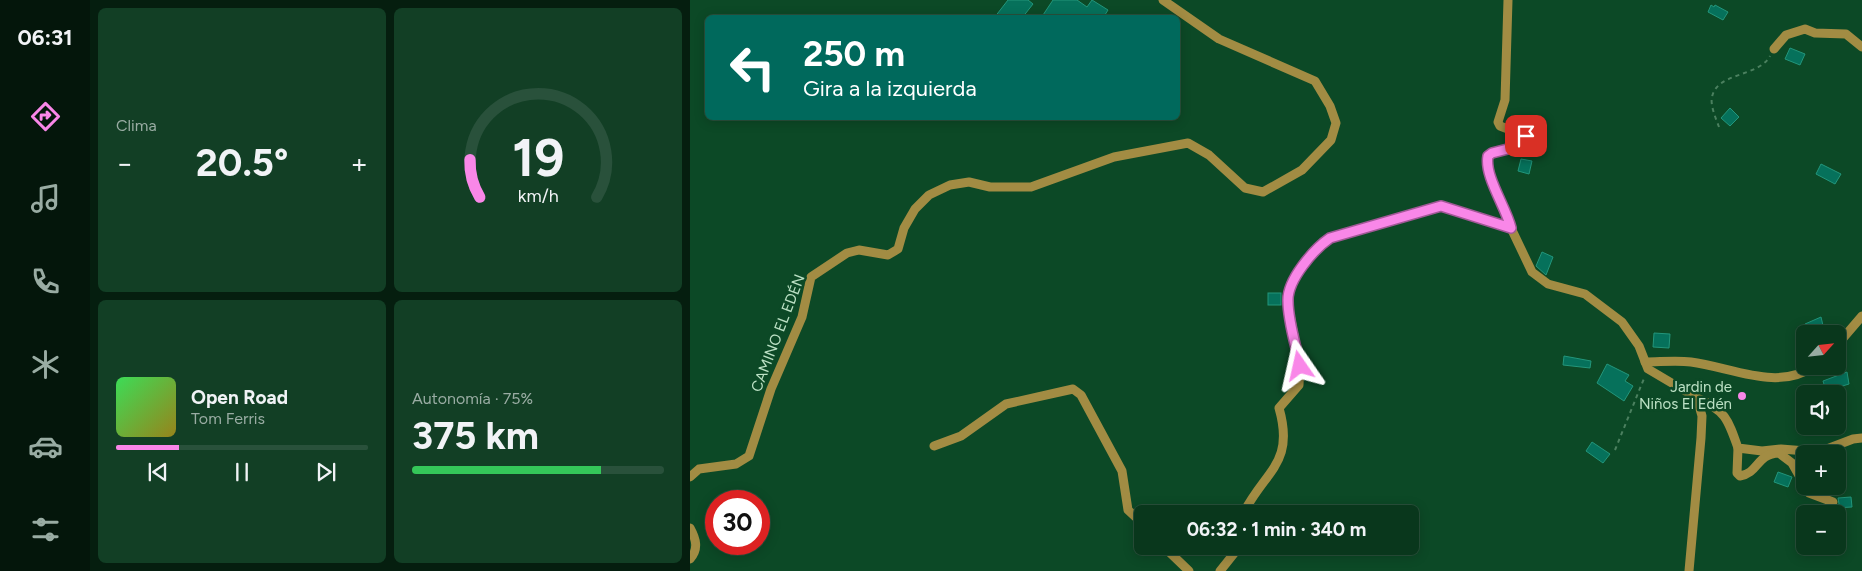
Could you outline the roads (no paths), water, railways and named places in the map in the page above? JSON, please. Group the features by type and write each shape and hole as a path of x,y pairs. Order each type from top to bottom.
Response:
{"street":[{"name":"CAMINO EL EDÉN","path":"690,477 699,469 736,464 749,456 770,390 802,317 811,277 847,252 859,250 888,255 898,249 904,228 915,209 929,195 950,186 969,182 990,187 1031,187 1114,157 1188,143 1209,155 1245,188 1263,192 1302,170 1332,140 1336,123 1330,106 1315,81 1219,39 1163,0"},
{"path":"1508,0 1505,100 1498,122 1500,126 1526,136 1528,140 1527,144 1492,153 1488,156 1487,163 1489,174 1507,212 1511,228 1532,272 1548,284 1585,294 1622,322 1639,346 1647,365 1697,398 1716,406 1729,422 1738,448 1737,473 1740,476 1745,475 1760,463 1763,456 1779,453 1792,463 1796,470"},
{"path":"1774,49 1786,35 1806,29 1815,33 1846,34 1862,47"},
{"path":"1250,505 1280,460 1285,439 1279,408 1299,385 1300,366 1287,299 1296,275 1318,247 1330,238 1441,206 1511,228"},
{"path":"1846,335 1862,316"},
{"path":"1647,365 1689,362 1727,368 1771,379 1787,377 1796,373"},
{"path":"934,446 961,436 1006,404 1073,389 1081,395 1122,472 1128,510 1134,516"},
{"path":"1689,571 1702,416 1697,398"},
{"path":"1738,448 1762,451 1781,449 1819,452 1854,439 1862,438"},
{"path":"1814,495 1833,502"},
{"path":"690,528 696,539 695,554 690,560"},
{"path":"1172,555 1189,571"},
{"path":"1220,571 1233,555"}],"place":[{"name":"Jardin de Niños El Edén","path":"1742,396"}]}
